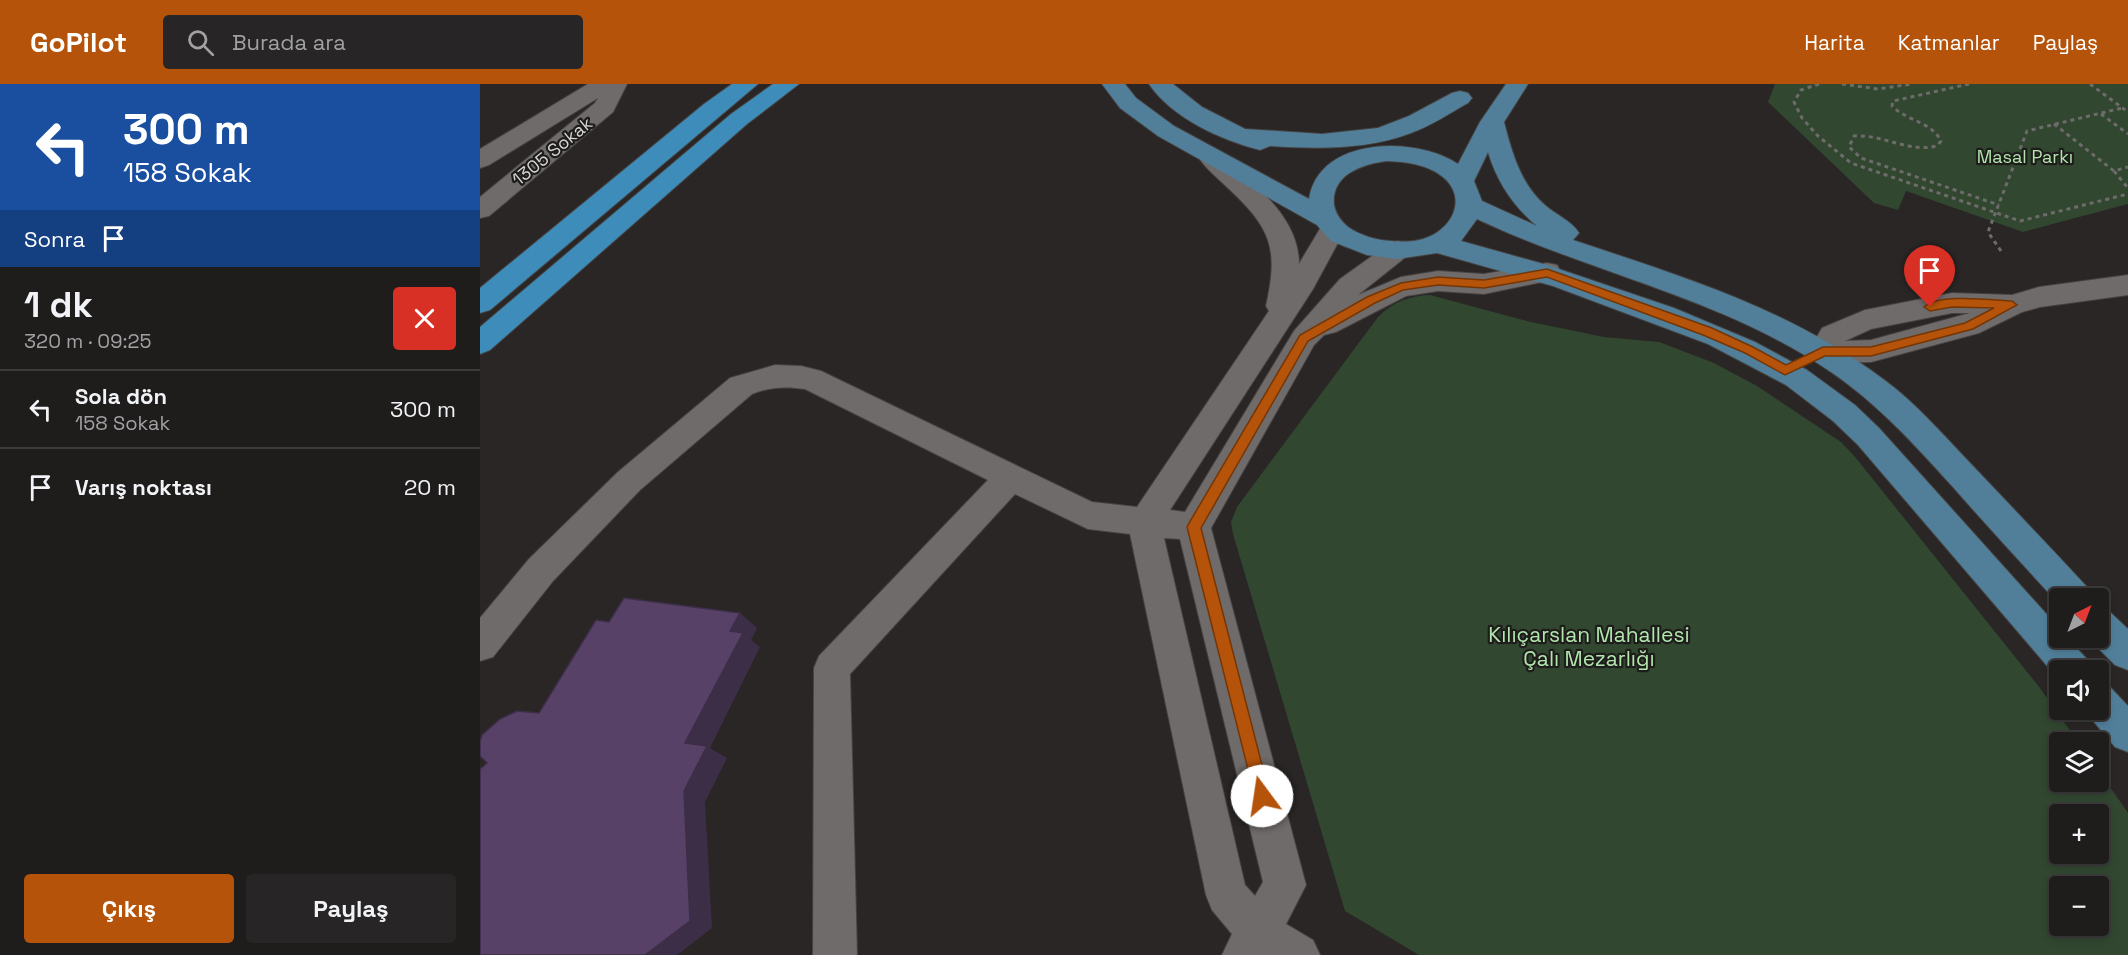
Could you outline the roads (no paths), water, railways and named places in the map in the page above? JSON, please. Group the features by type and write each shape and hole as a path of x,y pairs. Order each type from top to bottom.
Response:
{"highway":[{"path":"480,303 712,109 747,84"},
{"path":"480,343 739,119 788,84"}],"main road":[{"path":"1113,84 1128,103 1144,116 1211,158 1329,223 1362,244 1398,250 1413,250 1437,244 1456,233 1467,218 1465,194 1492,122 1517,84"},
{"path":"1160,84 1183,104 1239,136 1302,154 1359,158 1392,154 1410,155 1433,162 1452,172 1465,194 1566,247 1616,262 1759,317 1823,352 1882,393 1906,415 2066,588"},
{"path":"1239,136 1310,142 1372,136 1403,128 1467,91"},
{"path":"1392,154 1445,116 1467,91"},
{"path":"1492,122 1507,174 1516,192 1528,206 1551,224 1616,262"},
{"path":"1329,223 1320,204 1322,188 1331,174 1346,163 1359,158"},
{"path":"1437,244 1481,253 1547,273 1707,332 1749,350 1785,370 1844,413 1880,449 2064,660"},
{"path":"1785,370 1823,352"},
{"path":"2109,635 2128,653"},
{"path":"2109,712 2128,734"}],"street":[{"path":"480,160 604,84"},
{"name":"1305 Sokak","path":"481,209 605,107 616,84"},
{"path":"1211,158 1260,206 1274,222 1282,236 1288,257 1289,331"},
{"path":"1251,943 1284,885 1194,527 1289,331 1303,282 1329,223"},
{"path":"1298,955 1251,943 1227,895 1143,523 1289,331 1319,317 1350,286 1398,250"},
{"path":"1289,331 1401,287 1438,281 1484,284 1547,273"},
{"path":"1823,352 1871,351 1969,326 2012,305 2039,297 2128,285"},
{"path":"480,645 541,570 629,481 741,386 761,378 788,374 811,379 1088,515 1194,527"},
{"path":"835,955 832,668 1010,477"}],"park label":[{"name":"Masal Parkı","path":"2025,156"},
{"name":"Kılıçarslan Mahallesi Çalı Mezarlığı","path":"1589,646"}]}
